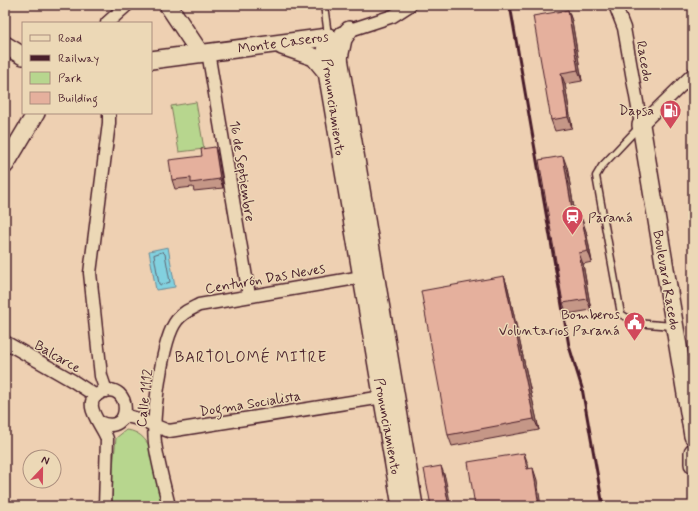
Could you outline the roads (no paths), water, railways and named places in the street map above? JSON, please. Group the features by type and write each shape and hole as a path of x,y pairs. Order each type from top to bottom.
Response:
{"main road":[{"path":"168,5 204,53"},
{"path":"340,58 343,39 349,30"},
{"name":"Monte Caseros","path":"152,60 328,37"},
{"name":"Pronunciamiento","path":"328,37 340,58 414,506"},
{"name":"Pronunciamiento","path":"328,37 325,60 401,506"},
{"path":"276,44 298,50 314,57 328,74"},
{"path":"5,45 22,55"},
{"path":"5,165 35,114"},
{"name":"Boulevard Racedo","path":"641,125 693,436"},
{"path":"693,452 693,464"}],"street":[{"name":"Monte Caseros","path":"328,37 393,16 410,5"},
{"name":"Racedo","path":"615,5 624,28 641,125"},
{"path":"108,22 125,6"},
{"name":"16 de Septiembre","path":"204,53 249,295"},
{"path":"641,125 693,74"},
{"path":"105,506 107,439 99,422 92,413 91,407 101,394 101,376 90,273 109,114"},
{"name":"Centurón Das Neves","path":"177,319 184,312 199,305 249,295 362,277"},
{"name":"Calle 1112","path":"169,506 155,442 154,427 168,336 177,319"},
{"name":"Balcarce","path":"5,342 73,381 101,394"},
{"path":"99,422 110,425 120,420 126,411 124,400 117,393 101,394"},
{"name":"Dogma Socialista","path":"124,416 136,417 154,427 168,430 383,397"}],"lane":[{"path":"324,5 328,37"},
{"path":"641,125 602,166 596,176 621,314 635,323 674,326"}],"water":[{"path":"168,247 175,287 156,290 149,251"}],"railway":[{"path":"510,5 569,346 582,388 603,506"}],"place":[{"name":"Dapsa","path":"670,130"},
{"name":"Paraná","path":"572,236"},
{"name":"Bomberos Voluntarios Paraná","path":"635,342"}],"district":[{"name":"BARTOLOMÉ MITRE","path":"251,357"}]}
